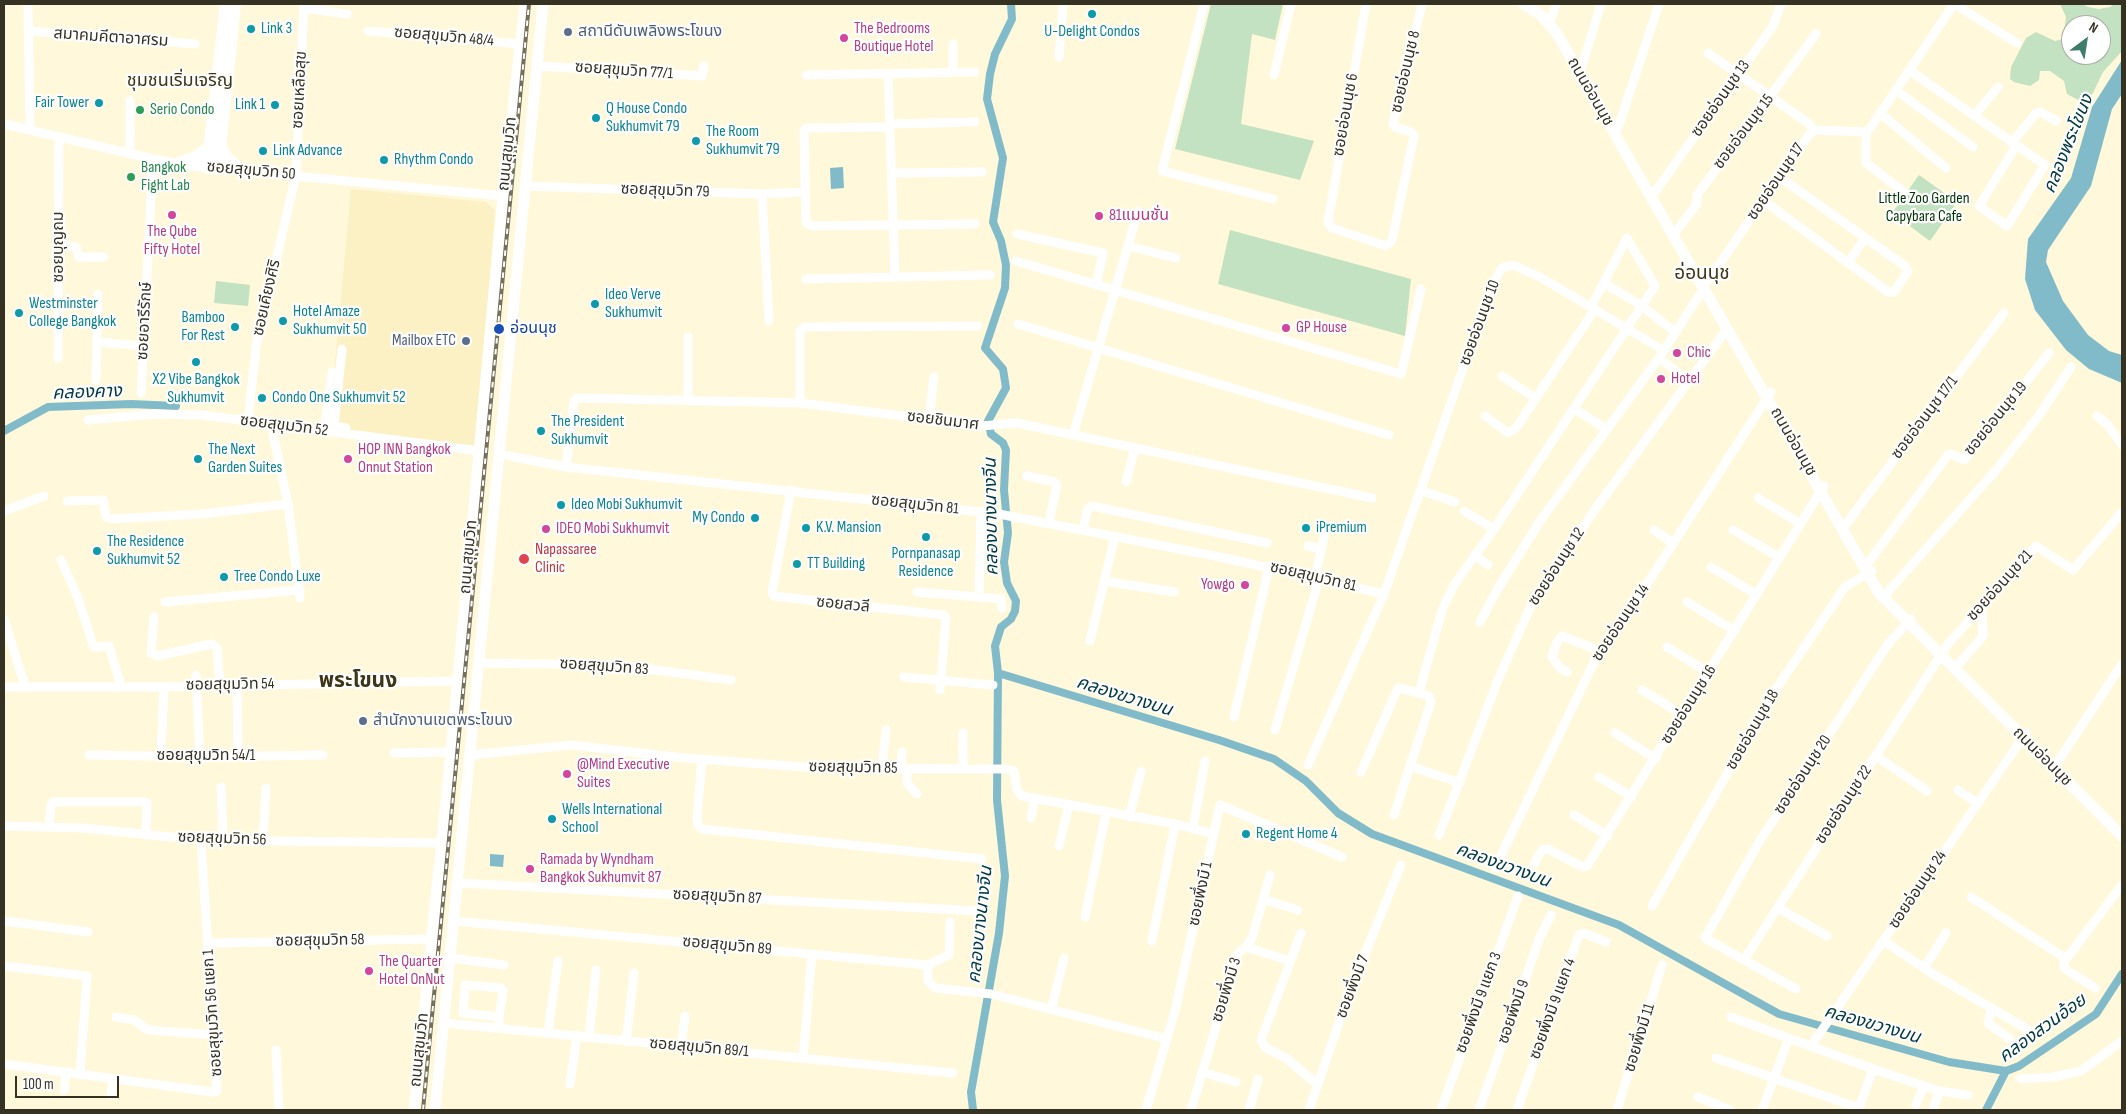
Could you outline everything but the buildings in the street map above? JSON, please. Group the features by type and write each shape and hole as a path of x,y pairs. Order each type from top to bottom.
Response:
{"highway":[{"path":"197,165 212,148 226,4"},
{"path":"197,165 212,148 235,4"},
{"path":"212,148 244,172"}],"main road":[{"name":"ถนนสุขุมวิท","path":"414,1110 451,752 503,196 524,4"},
{"name":"ถนนสุขุมวิท","path":"435,1110 544,4"},
{"name":"ถนนอ่อนนุช","path":"1523,4 1540,14 1556,32 1869,569 1886,594 1909,621"},
{"name":"ถนนอ่อนนุช","path":"1538,4 1552,17 1582,66 1677,230 1705,285"},
{"path":"480,451 499,454"},
{"name":"ถนนอ่อนนุช","path":"1823,489 1846,524 1883,598 2122,827"},
{"name":"ถนนอ่อนนุช","path":"1941,653 1958,665 2122,836"},
{"path":"428,968 450,964"}],"street":[{"path":"28,4 30,130"},
{"path":"1059,57 1063,4"},
{"path":"1204,4 1162,170 1273,199"},
{"path":"1274,75 1291,4"},
{"name":"ซอยอ่อนนุช 6","path":"1366,4 1328,226 1386,246 1389,244"},
{"name":"ซอยอ่อนนุช 8","path":"1389,244 1392,240 1414,136 1411,132 1395,127 1393,124 1422,4"},
{"path":"1552,17 1556,4"},
{"path":"1582,66 1602,4"},
{"path":"1618,128 1659,4"},
{"name":"ซอยอ่อนนุช 13","path":"1655,192 1773,26 1781,4"},
{"path":"1904,192 1866,163 1866,132 1897,91 1954,4 2017,43"},
{"path":"304,6 347,14"},
{"name":"ซอยเหลือสุข","path":"296,175 304,6"},
{"name":"ซอยสุขุมวิท 48/4","path":"368,30 520,44"},
{"name":"สมาคมคีตาอาศรม","path":"28,31 194,44"},
{"name":"ซอยอ่อนนุช 15","path":"1677,230 1697,204 1697,196 1816,34"},
{"path":"953,44 953,72"},
{"path":"1708,53 1808,123 1814,130"},
{"name":"ซอยสุขุมวิท 77/1","path":"537,66 702,76 704,66"},
{"path":"1909,70 2014,144 2045,168 2007,226 1979,206 2014,144 2036,113 2040,112 2057,121"},
{"path":"806,75 975,72"},
{"path":"888,73 895,277"},
{"path":"1974,116 1998,87"},
{"path":"1897,91 1973,147"},
{"path":"130,101 131,148"},
{"path":"1881,114 1946,168"},
{"path":"975,122 806,128 803,133 804,192 806,223 809,226 975,224"},
{"name":"ซอยสุขุมวิท 50","path":"4,124 59,137 131,148 153,159 244,172 296,175 503,196"},
{"name":"ซอยอ่อนนุช 17","path":"1705,285 1814,130 1866,132"},
{"name":"ซอยบุญถม","path":"58,358 59,137"},
{"name":"ซอยอารีรักษ์","path":"141,393 153,159"},
{"path":"892,173 982,172"},
{"name":"ซอยเคียงศิริ","path":"248,421 256,346 296,175"},
{"path":"1764,201 1888,292 1894,292 1908,270 1781,178"},
{"name":"ซอยสุขุมวิท 79","path":"525,186 762,194 804,192"},
{"path":"762,194 769,321"},
{"path":"1073,435 1138,210"},
{"path":"1017,234 1102,252 1104,256 1096,285"},
{"path":"1419,693 1442,610 1454,585 1575,409 1656,284 1627,238 1593,308 1516,428 1508,433 1485,416"},
{"path":"1848,262 1865,238"},
{"path":"59,246 76,247 79,257 104,257"},
{"path":"1128,246 1176,258"},
{"path":"1016,261 1401,374 1421,289"},
{"name":"ซอยอ่อนนุช 10","path":"1308,765 1384,594 1494,283 1502,268 1513,265 1540,277 1629,328 1661,354 1689,381"},
{"path":"806,279 990,275"},
{"path":"1604,283 1642,306 1675,332"},
{"path":"1480,622 1497,590 1540,521 1661,354 1705,285"},
{"path":"96,380 98,294"},
{"name":"ซอยอ่อนนุช 17/1","path":"1846,524 2004,313"},
{"path":"1018,324 1389,435"},
{"path":"800,402 800,331 804,326 978,326"},
{"name":"ซอยอ่อนนุช 12","path":"1439,835 1498,680 1533,601 1590,516 1729,326"},
{"path":"688,337 688,401"},
{"path":"97,342 143,346"},
{"path":"342,349 334,426 351,429"},
{"name":"ซอยอ่อนนุช 19","path":"1869,569 1948,455 1951,454 1964,460 2049,353"},
{"path":"1886,594 1996,470 2038,417 2071,368"},
{"path":"324,431 332,372"},
{"path":"1502,376 1535,398"},
{"path":"929,420 934,377"},
{"name":"ซอยอ่อนนุช 14","path":"1495,868 1600,651 1627,615 1769,395"},
{"name":"ซอยชินมาศ","path":"566,467 574,401 577,398 800,402 981,426 1017,423 1273,475 1372,498"},
{"path":"1575,409 1606,429"},
{"name":"ซอยสุขุมวิท 52","path":"88,420 174,413 480,451"},
{"path":"2097,416 2107,424 2122,445"},
{"path":"165,602 300,594 288,504 277,462 271,424"},
{"path":"1126,482 1135,448"},
{"name":"ซอยสุขุมวิท 81","path":"499,454 566,467 1004,514 1269,567 1384,594"},
{"path":"1027,476 1054,482 1057,485 1050,522"},
{"name":"ซอยอ่อนนุช 16","path":"1534,864 1542,850 1548,849 1586,867 1608,836 1823,489"},
{"name":"ซอยสวลี","path":"791,490 772,592 774,596 945,616 940,685"},
{"path":"1420,490 1455,502"},
{"path":"4,511 44,496"},
{"path":"1758,498 1801,524"},
{"path":"68,501 103,500 106,517 112,519 202,514 288,504"},
{"path":"1083,530 1087,510 1092,506 1267,543"},
{"path":"980,597 981,511"},
{"path":"1464,511 1494,529"},
{"name":"ซอยอ่อนนุช 21","path":"1941,653 2036,546 2073,570 2122,512"},
{"path":"1275,730 1317,578 1326,528"},
{"path":"1654,530 1673,543"},
{"path":"1733,530 1780,558"},
{"path":"1090,641 1115,536"},
{"path":"1308,546 1321,549"},
{"path":"1475,555 1488,565"},
{"path":"61,560 78,598 93,646 109,646 121,686"},
{"path":"1234,717 1269,567"},
{"path":"1711,567 1757,595"},
{"name":"ซอยอ่อนนุช 18","path":"1652,906 1770,698 1842,590 1869,569"},
{"path":"1104,581 1174,592"},
{"path":"918,592 1001,598 1002,608"},
{"path":"1687,602 1735,631"},
{"path":"1958,665 1984,636 1982,606"},
{"path":"154,617 151,646 154,655 212,644 217,648 220,684"},
{"path":"4,619 25,686"},
{"name":"ซอยอ่อนนุช 20","path":"1744,960 1705,938 1760,842 1888,644 1909,621"},
{"path":"1567,672 1560,668 1552,657 1557,642 1562,636 1600,651"},
{"path":"1667,647 1709,672"},
{"name":"ซอยอ่อนนุช 22","path":"1744,960 1941,653"},
{"name":"ซอยสุขุมวิท 83","path":"478,663 618,665 730,680"},
{"path":"2057,763 2119,674 2122,664"},
{"path":"196,676 198,686 200,757"},
{"path":"904,677 940,685 994,685"},
{"name":"ซอยสุขุมวิท 54","path":"4,687 164,687 220,684 457,681"},
{"path":"238,685 238,756"},
{"path":"162,755 164,687"},
{"path":"1361,772 1399,687 1429,696 1431,702 1394,816"},
{"path":"1642,690 1683,715"},
{"path":"882,768 886,730"},
{"path":"963,733 963,769"},
{"path":"1615,733 1656,759"},
{"name":"ซอยอ่อนนุช 24","path":"1811,1046 1888,939 2024,735"},
{"name":"ซอยสุขุมวิท 85","path":"470,755 571,744 702,759 817,768 1006,769 1014,771 1019,794 1129,817 1175,824 1214,834"},
{"path":"394,753 451,752"},
{"path":"902,752 908,783 917,794"},
{"name":"ซอยสุขุมวิท 54/1","path":"89,755 200,757 323,755"},
{"path":"1876,756 1928,791"},
{"path":"702,759 697,820 698,825 702,829 982,859"},
{"path":"1193,828 1204,761"},
{"path":"1410,766 1460,783"},
{"path":"1129,817 1141,771"},
{"path":"1599,776 1632,797"},
{"path":"221,787 223,840"},
{"path":"263,841 266,788"},
{"path":"1958,790 1977,803"},
{"path":"1031,818 1035,798"},
{"path":"49,827 51,805 53,802 144,802 147,803 146,835"},
{"path":"1059,846 1069,805"},
{"name":"ซอยพึ่งมี 1","path":"1146,1110 1176,1011 1220,805 1224,805 1342,857"},
{"path":"1085,917 1106,812"},
{"path":"1574,815 1608,836"},
{"path":"1152,941 1175,824"},
{"name":"ซอยสุขุมวิท 56","path":"4,826 49,827 201,840 442,843"},
{"name":"ซอยสุขุมวิท 56 แยก 1","path":"4,1064 213,1092 218,1087 201,840"},
{"name":"ซอยพึ่งมี 7","path":"1309,1110 1350,991 1401,865"},
{"name":"ซอยพึ่งมี 3","path":"1191,1110 1238,953 1246,947 1252,938 1270,875"},
{"name":"ซอยสุขุมวิท 87","path":"458,882 977,911"},
{"path":"2095,988 2064,968 2065,958 2122,885"},
{"name":"ซอยพึ่งมี 9 แยก 3","path":"1441,1110 1518,896"},
{"path":"1971,897 2065,958"},
{"path":"1264,899 1298,910"},
{"path":"1778,908 1827,936"},
{"name":"ซอยพึ่งมี 9","path":"1479,1110 1540,937 1550,915"},
{"path":"4,921 88,932"},
{"name":"ซอยสุขุมวิท 89","path":"454,921 928,965"},
{"path":"950,922 949,955 928,965 930,985 935,988 991,994 1167,1039"},
{"path":"1301,933 1260,1040 1266,1048 1286,1058 1317,1084"},
{"name":"ซอยพึ่งมี 9 แยก 4","path":"1517,1110 1579,935 1584,933 1606,942"},
{"path":"1924,968 1946,933"},
{"name":"ซอยสุขุมวิท 58","path":"209,943 432,939"},
{"path":"1888,939 1924,968 2037,1035"},
{"path":"1246,947 1284,959"},
{"path":"803,1057 812,954"},
{"path":"1051,1010 1064,958"},
{"path":"1744,960 1796,989"},
{"path":"548,1032 558,961"},
{"path":"450,964 504,965"},
{"name":"ซอยพึ่งมี 11","path":"1617,1110 1662,965"},
{"path":"4,966 87,976 80,1075"},
{"path":"589,1036 596,970"},
{"path":"626,1042 634,973"},
{"path":"498,1028 503,991 501,988 465,985 462,1013 499,1017"},
{"path":"1992,1008 1988,1023 2010,1039"},
{"path":"682,1046 685,1016"},
{"path":"116,1017 134,1020 148,1030 214,1035"},
{"path":"1731,1017 1924,1086 1968,1095"},
{"name":"ซอยสุขุมวิท 89/1","path":"444,1023 953,1072"},
{"path":"570,1084 577,1035"},
{"path":"1762,1110 1789,1038"},
{"path":"2021,1079 2053,1077 2081,1071 2122,1042"},
{"path":"276,1050 278,1110"},
{"path":"1716,1058 1858,1109 1873,1069"},
{"path":"1202,1072 1236,1082"},
{"path":"64,1090 66,1073"},
{"path":"111,1095 113,1079"},
{"path":"1248,1110 1258,1079"},
{"path":"1916,1105 1924,1086"},
{"path":"1933,1110 1939,1090"},
{"path":"1698,1098 1730,1110"}],"shaded area":[{"path":"351,189 486,202 495,210 477,448 329,428"}],"green space":[{"path":"1211,4 1283,4 1275,40 1252,34 1241,124 1314,141 1300,180 1175,149"},
{"path":"2060,4 2083,4 2099,9 2110,7 2114,4 2122,4 2122,51 2111,63 2111,15 2065,15"},
{"path":"2036,32 2055,41 2061,40 2061,65 2109,65 2103,72 2093,93 2084,103 2067,94 2064,81 2050,71 2040,71 2039,80 2030,86 2014,82 2010,79 2011,67 2026,38"},
{"name":"Little Zoo Garden Capybara Cafe","path":"1919,175 1957,202 1930,241 1892,213"},
{"path":"1230,230 1411,279 1405,336 1218,284"},
{"path":"216,281 250,285 248,306 214,303"}],"water":[{"path":"2122,60 2122,94 2112,109 2091,186 2048,250 2046,262 2063,301 2088,335 2109,351 2122,355 2122,383 2089,369 2066,350 2035,310 2025,279 2028,239 2071,178 2092,107"},
{"path":"843,167 844,188 831,189 830,168"},
{"path":"490,854 504,855 503,867 490,866"}],"waterway":[{"name":"คลองบางนางจีน","path":"973,1110 971,1092 999,933 1005,876 997,800 998,673 995,646 1001,627 1011,619 1015,611 1016,601 1007,583 1004,562 1008,533 1004,490 1006,450 1003,443 991,434 988,421 1006,388 1003,369 985,348 1005,288 1006,265 1001,241 993,222 1003,158 987,99 995,54 1012,19 1011,4"},
{"name":"คลองคาง","path":"4,431 48,407 131,404 176,406"},
{"name":"คลองขวางบน","path":"998,673 1219,740 1274,759 1306,781 1338,813 1372,834 1619,925 1779,1014 1949,1062 2006,1071"},
{"name":"คลองสวนอ้อย","path":"1986,1110 2006,1071 2019,1066 2096,1014 2122,974"}],"railway":[{"path":"423,1110 529,4"}],"place":[{"name":"U-Delight Condos","path":"1092,14"},
{"name":"Link 3","path":"251,29"},
{"name":"สถานีดับเพลิงพระโขนง","path":"568,32"},
{"name":"The Bedrooms Boutique Hotel","path":"844,38"},
{"name":"Fair Tower","path":"99,103"},
{"name":"Link 1","path":"275,105"},
{"name":"Serio Condo","path":"140,110"},
{"name":"Q House Condo Sukhumvit 79","path":"596,118"},
{"name":"The Room Sukhumvit 79","path":"696,141"},
{"name":"Link Advance","path":"263,151"},
{"name":"Rhythm Condo","path":"384,160"},
{"name":"Bangkok Fight Lab","path":"131,177"},
{"name":"The Qube Fifty Hotel","path":"172,215"},
{"name":"81แมนชั่น","path":"1099,216"},
{"name":"Ideo Verve Sukhumvit","path":"595,304"},
{"name":"Westminster College Bangkok","path":"19,313"},
{"name":"Hotel Amaze Sukhumvit 50","path":"283,321"},
{"name":"Bamboo For Rest","path":"235,327"},
{"name":"GP House","path":"1286,328"},
{"name":"อ่อนนุช","path":"499,329"},
{"name":"Mailbox ETC","path":"466,341"},
{"name":"Chic","path":"1677,353"},
{"name":"X2 Vibe Bangkok Sukhumvit","path":"196,362"},
{"name":"Hotel","path":"1661,379"},
{"name":"Condo One Sukhumvit 52","path":"262,398"},
{"name":"The President Sukhumvit","path":"541,431"},
{"name":"The Next Garden Suites","path":"198,459"},
{"name":"HOP INN Bangkok Onnut Station","path":"348,459"},
{"name":"Ideo Mobi Sukhumvit","path":"561,505"},
{"name":"My Condo","path":"755,518"},
{"name":"K.V. Mansion","path":"806,528"},
{"name":"iPremium","path":"1306,528"},
{"name":"IDEO Mobi Sukhumvit","path":"546,529"},
{"name":"Pornpanasap Residence","path":"926,537"},
{"name":"The Residence Sukhumvit 52","path":"97,551"},
{"name":"Napassaree Clinic","path":"524,559"},
{"name":"TT Building","path":"797,564"},
{"name":"Tree Condo Luxe","path":"224,577"},
{"name":"Yowgo","path":"1245,585"},
{"name":"สำนักงานเขตพระโขนง","path":"363,721"},
{"name":"@Mind Executive Suites","path":"567,774"},
{"name":"Wells International School","path":"552,819"},
{"name":"Regent Home 4","path":"1246,834"},
{"name":"Ramada by Wyndham Bangkok Sukhumvit 87","path":"530,869"},
{"name":"The Quarter Hotel OnNut","path":"369,971"}],"district":[{"name":"ชุมชนเริ่มเจริญ","path":"180,81"},
{"name":"อ่อนนุช","path":"1702,274"},
{"name":"พระโขนง","path":"358,682"}],"water label":[{"name":"คลองพระโขนง","path":"2069,144"}]}
